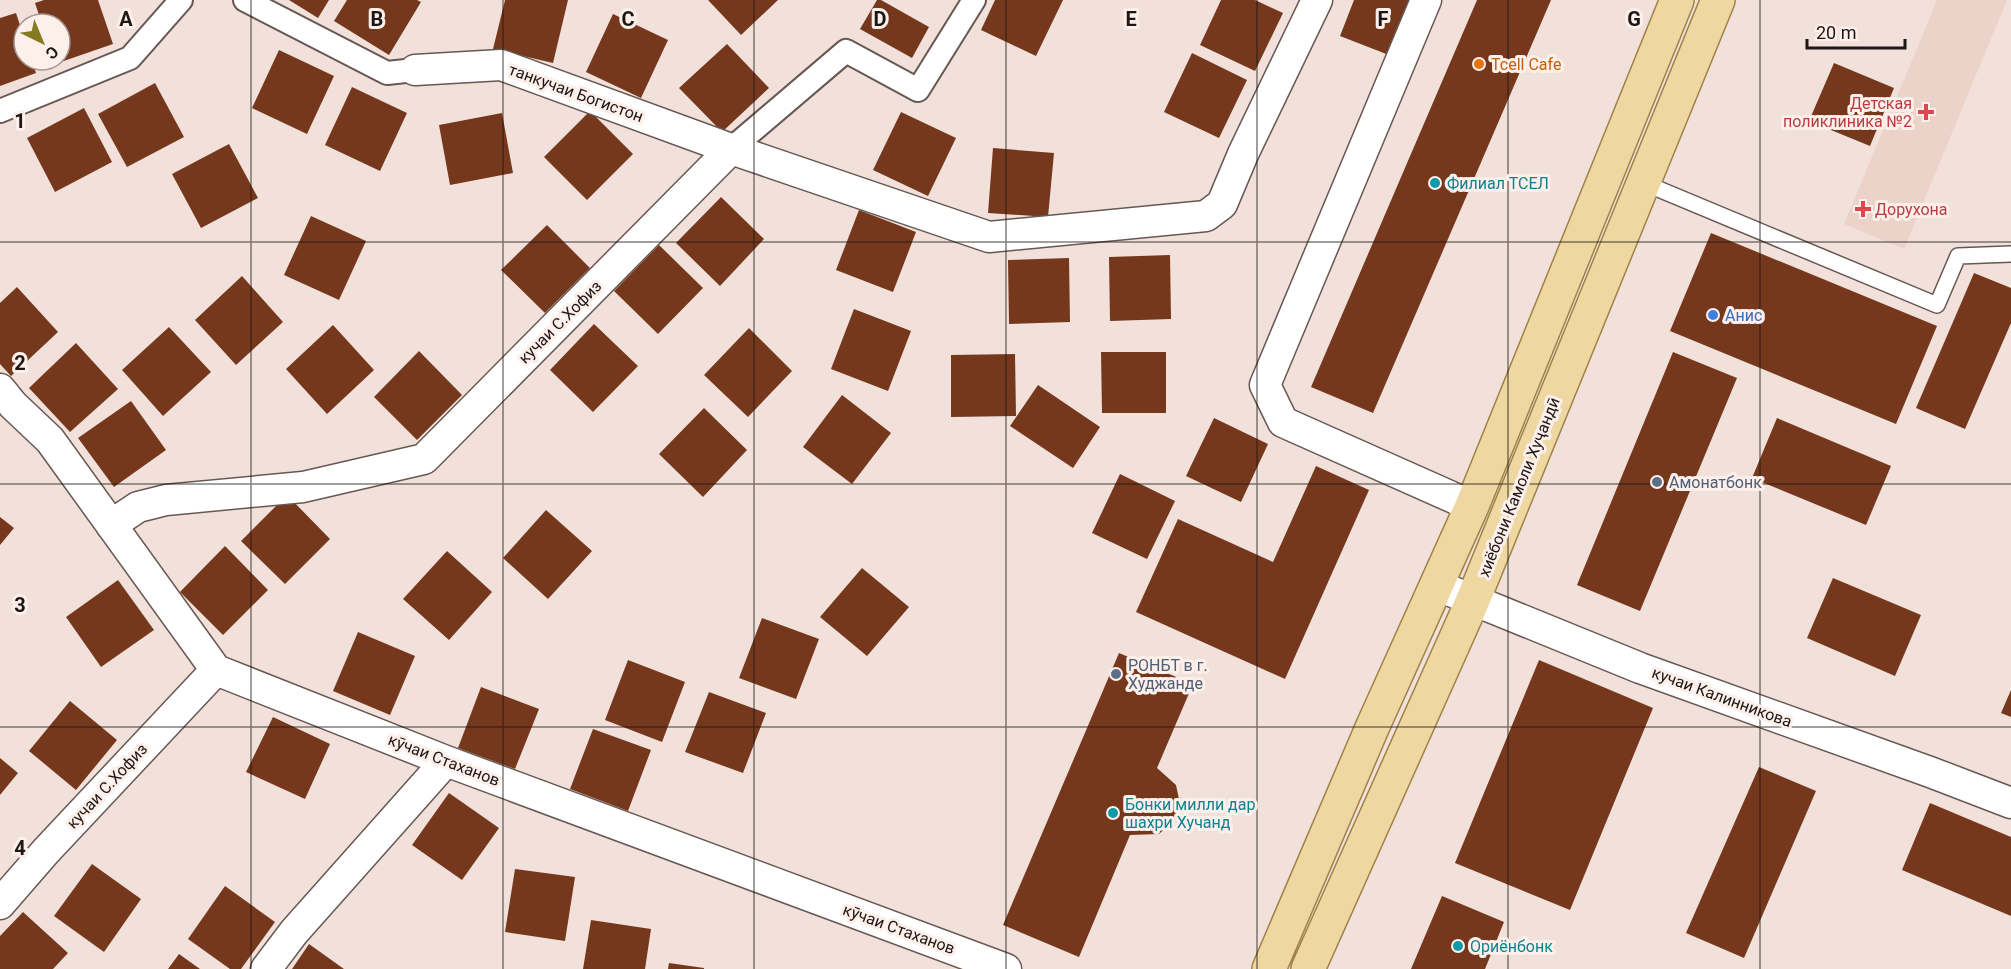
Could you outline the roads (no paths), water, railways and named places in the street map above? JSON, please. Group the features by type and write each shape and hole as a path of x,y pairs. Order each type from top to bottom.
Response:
{"main road":[{"name":"хиёбони Камоли Хуҷандӣ","path":"1308,969 1473,600 1718,0"},
{"path":"1269,969 1372,728 1472,506 1674,1"}],"street":[{"path":"0,111 130,58 181,0"},
{"path":"245,0 387,73 415,70"},
{"path":"731,149 846,51 918,90 974,0"},
{"path":"731,149 989,237 1206,216 1222,204 1243,154 1317,0"},
{"path":"1426,0 1265,385 1283,422 1472,506"},
{"name":"танкучаи Богистон","path":"415,70 501,65 731,149"},
{"name":"кучаи С.Хофиз","path":"111,525 138,507 166,500 303,487 424,459 731,149"},
{"path":"4,405 50,440 216,670"},
{"name":"кучаи Калинникова","path":"1436,585 1640,668 2011,803"},
{"name":"кучаи С.Хофиз","path":"0,904 46,851 216,670"},
{"name":"кӯчаи Стаханов","path":"216,670 446,761 1006,969"},
{"path":"266,969 294,932 446,761"}],"lane":[{"path":"1644,183 1937,305 1958,256 2011,254"}],"place":[{"name":"Tcell Cafe","path":"1479,64"},
{"name":"Детская поликлиника №2","path":"1926,112"},
{"name":"Филиал ТСЕЛ","path":"1435,183"},
{"name":"Дорухона","path":"1863,209"},
{"name":"Анис","path":"1713,315"},
{"name":"Амонатбонк","path":"1657,482"},
{"name":"РОНБТ в г. Худжанде","path":"1116,674"},
{"name":"Бонки милли дар шахри Хучанд","path":"1113,813"},
{"name":"Ориёнбонк","path":"1458,946"}]}
